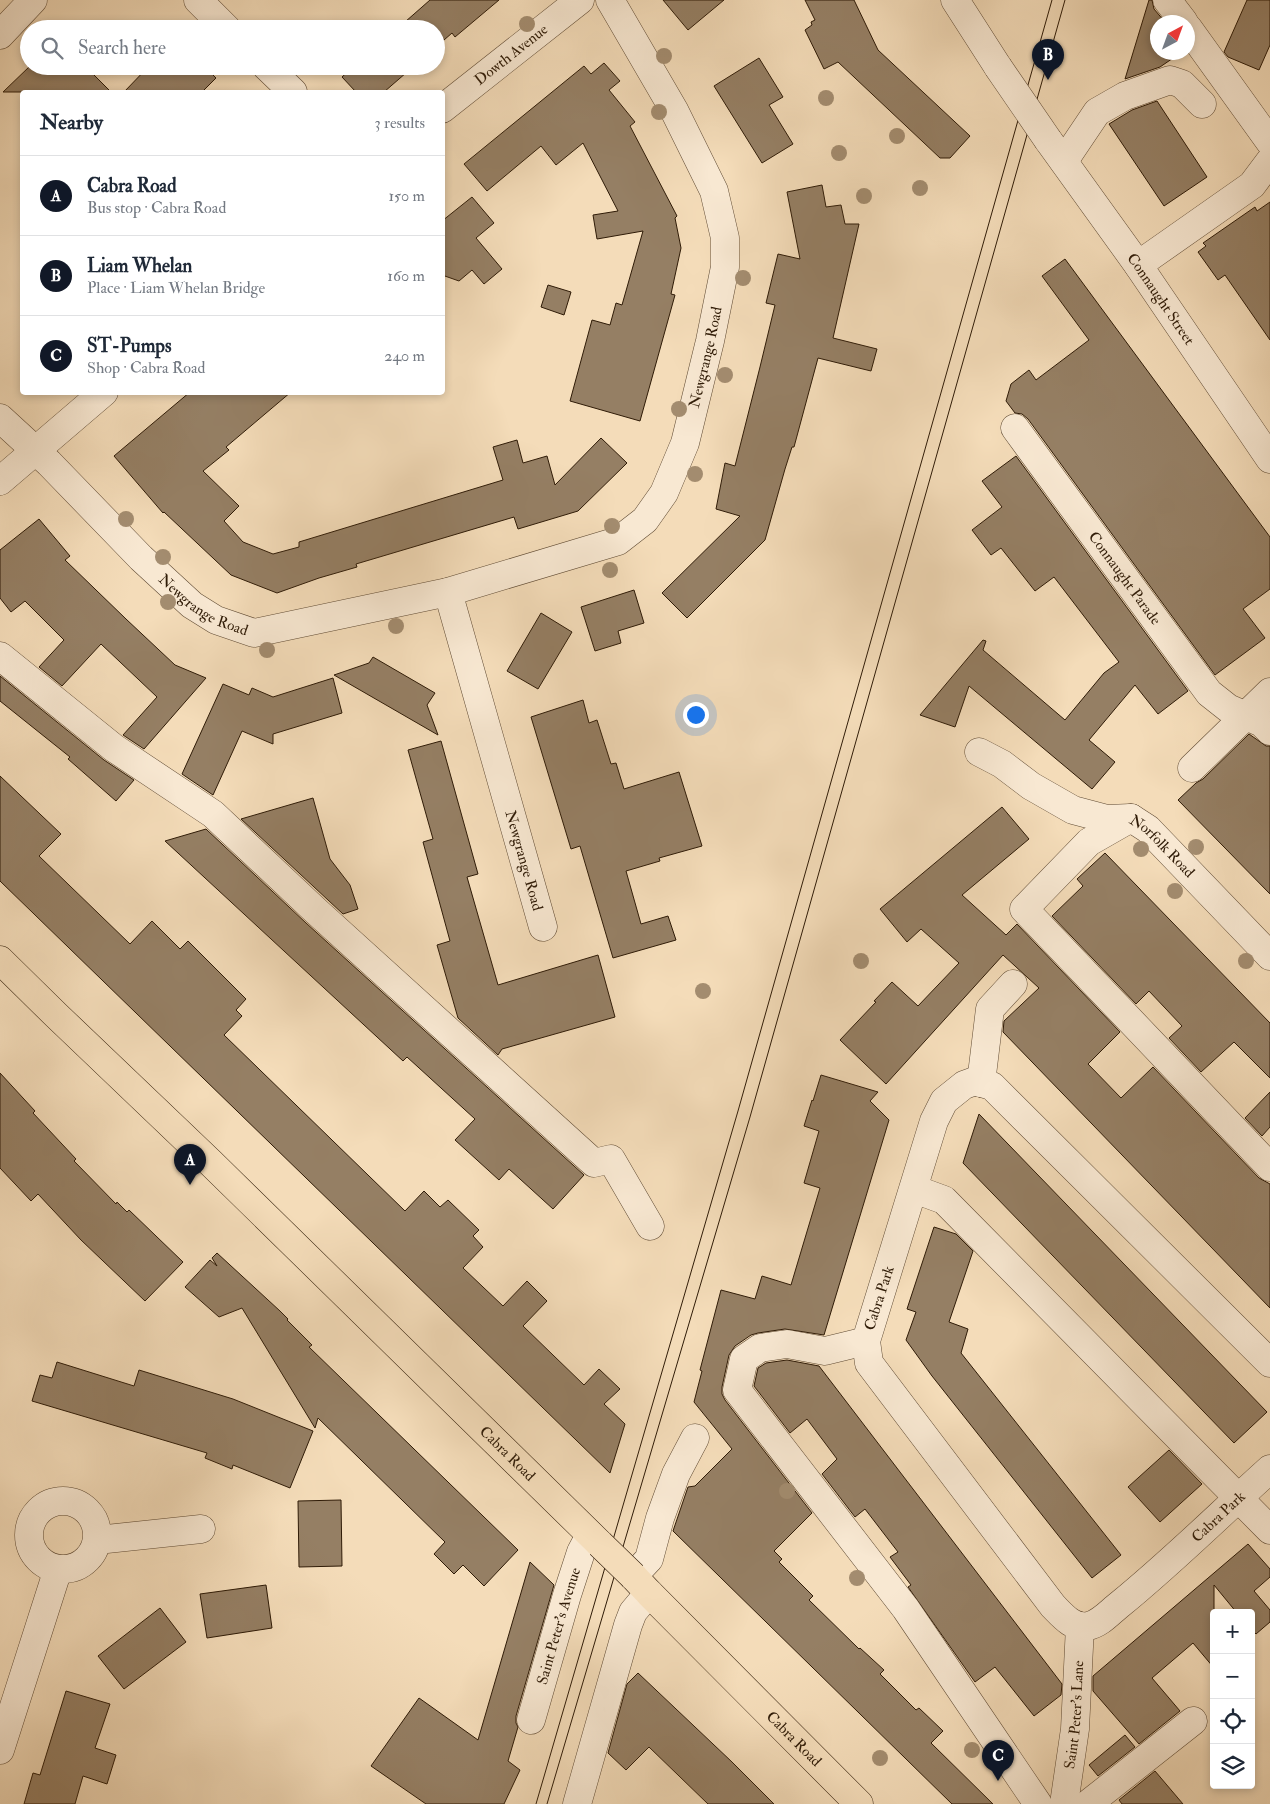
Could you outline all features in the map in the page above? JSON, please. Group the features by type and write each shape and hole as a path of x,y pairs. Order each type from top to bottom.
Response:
{"main road":[{"name":"Cabra Road","path":"0,960 212,1163 641,1584 859,1804"}],"street":[{"path":"0,34 33,0"},
{"path":"198,0 218,20"},
{"name":"Dowth Avenue","path":"445,107 580,0"},
{"name":"Newgrange Road","path":"0,418 192,606 216,620 254,633 448,592 618,541 645,520 664,493 685,444 712,332 725,267 725,238 714,191 674,110 610,0"},
{"name":"Connaught Street","path":"955,0 998,68 1138,265 1270,459"},
{"path":"1167,0 1179,15"},
{"path":"1195,38 1270,142"},
{"path":"275,75 291,90"},
{"path":"1056,150 1097,112 1125,96 1170,80 1182,84 1202,104"},
{"path":"1138,265 1261,188 1270,161"},
{"path":"0,481 101,395"},
{"name":"Connaught Parade","path":"1015,428 1210,693 1228,708 1262,723 1270,731"},
{"name":"Newgrange Road","path":"448,592 543,927"},
{"path":"0,656 114,748 213,814 316,911 594,1163 611,1159 650,1226"},
{"path":"1192,768 1270,692"},
{"name":"Norfolk Road","path":"979,752 1002,764 1031,786 1073,810 1107,819 1131,818 1148,830 1270,956"},
{"path":"1131,818 1089,842 1024,908 1270,1167"},
{"path":"1013,984 990,1009 981,1083 992,1086 1270,1363"},
{"name":"Cabra Park","path":"981,1083 975,1081 964,1085 944,1101 934,1121 866,1341 869,1363 1053,1606 1066,1618 1080,1626 1088,1626 1098,1622 1134,1593 1270,1469"},
{"path":"914,1189 944,1200 1270,1530"},
{"path":"866,1341 826,1351 787,1344 760,1348 744,1359 737,1390 906,1609 1038,1804"},
{"path":"577,1804 660,1518 676,1474 696,1438"},
{"path":"63,1501 75,1503 92,1518 96,1528 97,1540 94,1550 80,1566 58,1569 47,1566 38,1559 28,1539 34,1516 42,1508 52,1503 63,1501"},
{"path":"97,1540 201,1529"},
{"name":"Saint Peter's Avenue","path":"531,1720 581,1552 595,1540"},
{"path":"0,1750 58,1569"},
{"name":"Saint Peter's Lane","path":"1064,1804 1074,1729 1080,1626"},
{"path":"1088,1804 1193,1721"}],"building":[{"path":"430,0 499,0 455,37 452,33 445,39 445,20 407,20"},
{"path":"663,0 724,0 688,30"},
{"path":"805,0 854,0 878,50 970,136 950,158 940,158 838,62 824,69 805,30 815,20"},
{"path":"1149,0 1152,0 1154,9 1159,15 1150,15 1150,60 1170,60 1160,67 1125,79"},
{"path":"1247,0 1270,0 1270,45 1259,70 1228,57 1224,52"},
{"path":"759,58 783,97 769,105 793,144 762,163 714,86"},
{"path":"604,63 620,81 609,90 635,122 630,126 677,216 675,218 681,248 671,294 675,295 640,421 570,401 592,320 610,325 616,303 622,305 643,231 597,239 593,215 618,211 583,143 556,165 541,146 487,191 464,164 584,66 591,74"},
{"path":"21,75 94,75 109,90 20,90 20,92 3,92"},
{"path":"140,75 213,75 216,78 204,90 126,90"},
{"path":"344,75 404,75 386,90 354,90 342,77"},
{"path":"1157,101 1207,177 1164,206 1109,124 1132,110"},
{"path":"822,185 826,207 841,205 845,224 859,224 833,338 877,349 871,371 818,358 794,447 792,447 785,469 765,540 687,618 662,593 740,516 716,509 725,463 735,466 760,367 775,305 766,303 778,254 800,259 787,192"},
{"path":"472,197 494,223 476,238 502,269 484,284 472,270 459,281 445,276 445,219"},
{"path":"1270,202 1270,340 1225,275 1218,280 1198,252 1206,246 1203,243 1255,207 1257,211"},
{"path":"1065,259 1270,537 1270,589 1243,609 1265,638 1215,675 1028,419 1022,414 1015,413 1006,401 1011,384 1029,370 1036,380 1089,340 1042,276"},
{"path":"548,285 571,292 564,315 541,307"},
{"path":"186,395 287,395 226,447 229,450 203,471 239,506 224,521 243,542 273,554 299,547 299,542 503,480 493,447 517,440 523,463 547,456 555,485 601,438 627,463 578,511 518,529 514,517 356,564 357,567 277,593 231,575 163,513 114,456"},
{"path":"1016,456 1188,691 1158,714 1135,685 1089,740 1115,762 1092,789 969,686 955,727 920,715 983,640 986,641 983,650 1065,720 1104,673 1119,662 1054,577 1035,591 1001,548 991,555 972,530 1002,507 982,481"},
{"path":"39,519 70,556 65,560 126,619 175,665 206,678 144,749 123,735 157,697 101,644 62,686 39,667 64,640 25,601 11,612 0,598 0,550"},
{"path":"634,590 644,623 618,631 621,643 595,651 581,607"},
{"path":"541,613 572,632 538,689 507,671"},
{"path":"373,657 435,693 427,705 438,735 334,675 369,663"},
{"path":"0,676 104,760 134,780 116,801 68,759 70,757 0,701"},
{"path":"333,678 342,713 273,734 273,744 242,731 213,795 182,774 223,684 249,695 252,688 273,697"},
{"path":"583,700 589,723 597,720 611,764 616,763 624,789 679,772 702,846 659,858 660,861 626,871 641,924 668,916 676,940 613,958 580,846 571,849 531,717"},
{"path":"1249,734 1266,746 1270,746 1270,894 1178,800 1203,779"},
{"path":"441,741 478,874 467,877 498,985 598,955 615,1017 502,1049 498,1055 458,1018 437,945 450,941 423,842 433,839 408,750"},
{"path":"0,776 61,834 39,856 130,944 152,921 180,949 188,941 246,999 236,1010 242,1016 224,1035 405,1211 424,1191 440,1207 448,1200 479,1230 473,1236 483,1247 463,1268 503,1306 527,1281 547,1301 523,1326 584,1385 599,1369 620,1389 604,1404 625,1424 610,1473 0,881"},
{"path":"313,798 330,859 350,885 358,909 343,914 241,819"},
{"path":"1002,807 1029,839 962,895 1006,935 1017,924 1120,1032 1088,1064 1121,1098 1153,1067 1259,1178 1270,1184 1270,1308 1003,1032 1004,1021 1039,988 1003,955 886,1084 840,1040 892,982 918,1006 959,963 921,929 907,942 880,909"},
{"path":"206,829 306,923 584,1175 553,1209 509,1169 499,1180 455,1140 475,1119 407,1057 403,1061 165,841"},
{"path":"1105,853 1270,1023 1270,1078 1234,1042 1201,1072 1169,1038 1182,1026 1149,991 1136,1004 1052,916 1083,886 1077,879"},
{"path":"0,1073 35,1111 33,1113 76,1159 74,1161 116,1204 117,1202 127,1212 129,1210 183,1262 145,1301 81,1240 38,1194 31,1201 0,1168"},
{"path":"821,1075 878,1092 870,1101 889,1120 824,1335 785,1329 751,1335 735,1346 729,1355 722,1394 812,1513 774,1551 782,1559 779,1562 813,1596 809,1600 859,1649 884,1670 880,1674 916,1710 919,1708 943,1731 931,1743 993,1804 952,1804 673,1531 688,1487 695,1486 732,1449 694,1402 702,1371 700,1370 721,1290 755,1299 762,1276 791,1285 820,1188 804,1183 819,1131 804,1126"},
{"path":"1270,1092 1270,1127 1262,1136 1245,1118"},
{"path":"979,1114 1267,1412 1234,1443 963,1163"},
{"path":"934,1227 956,1234 973,1251 949,1322 968,1329 961,1353 1121,1555 1092,1578 932,1376 906,1340 916,1312 907,1309"},
{"path":"217,1253 280,1311 312,1345 309,1347 518,1550 484,1586 463,1565 454,1574 434,1554 445,1542 318,1418 315,1428 242,1308 219,1317 185,1287 210,1260 217,1266 212,1258"},
{"path":"787,1360 819,1366 1062,1684 1061,1695 1034,1716 995,1667 975,1682 908,1587 911,1585 890,1557 898,1552 865,1509 855,1517 822,1474 837,1459 807,1419 790,1433 754,1386 758,1368 766,1363"},
{"path":"57,1362 134,1386 139,1370 233,1399 313,1431 290,1488 233,1465 232,1469 205,1458 207,1453 32,1401 40,1375 52,1378"},
{"path":"1169,1450 1202,1484 1160,1522 1128,1487"},
{"path":"341,1500 342,1566 299,1567 298,1501"},
{"path":"1248,1544 1270,1569 1270,1577 1254,1591 1270,1610 1270,1622 1256,1634 1255,1609 1234,1609 1214,1585 1214,1609 1210,1609 1210,1663 1193,1643 1152,1678 1180,1711 1139,1744 1093,1691 1093,1676"},
{"path":"530,1562 554,1585 516,1716 518,1727 508,1761 520,1770 504,1804 426,1804 371,1766 419,1698 478,1740"},
{"path":"266,1585 272,1628 207,1638 200,1594"},
{"path":"160,1608 186,1642 124,1689 98,1656"},
{"path":"638,1673 774,1804 708,1804 649,1747 626,1770 608,1753 627,1684"},
{"path":"66,1691 110,1704 95,1748 116,1755 107,1784 83,1776 75,1804 24,1804 33,1773 40,1775"},
{"path":"1125,1735 1135,1747 1098,1776 1089,1765"},
{"path":"1155,1771 1183,1804 1122,1804 1119,1800"}],"tram line":[{"path":"536,1804 738,1111 1052,0"},
{"path":"547,1804 750,1117 1065,0"}],"place":[{"name":"Liam Whelan","path":"1048,80"},
{"name":"Cabra Road","path":"190,1185"},
{"name":"ST-Pumps","path":"998,1781"}]}
